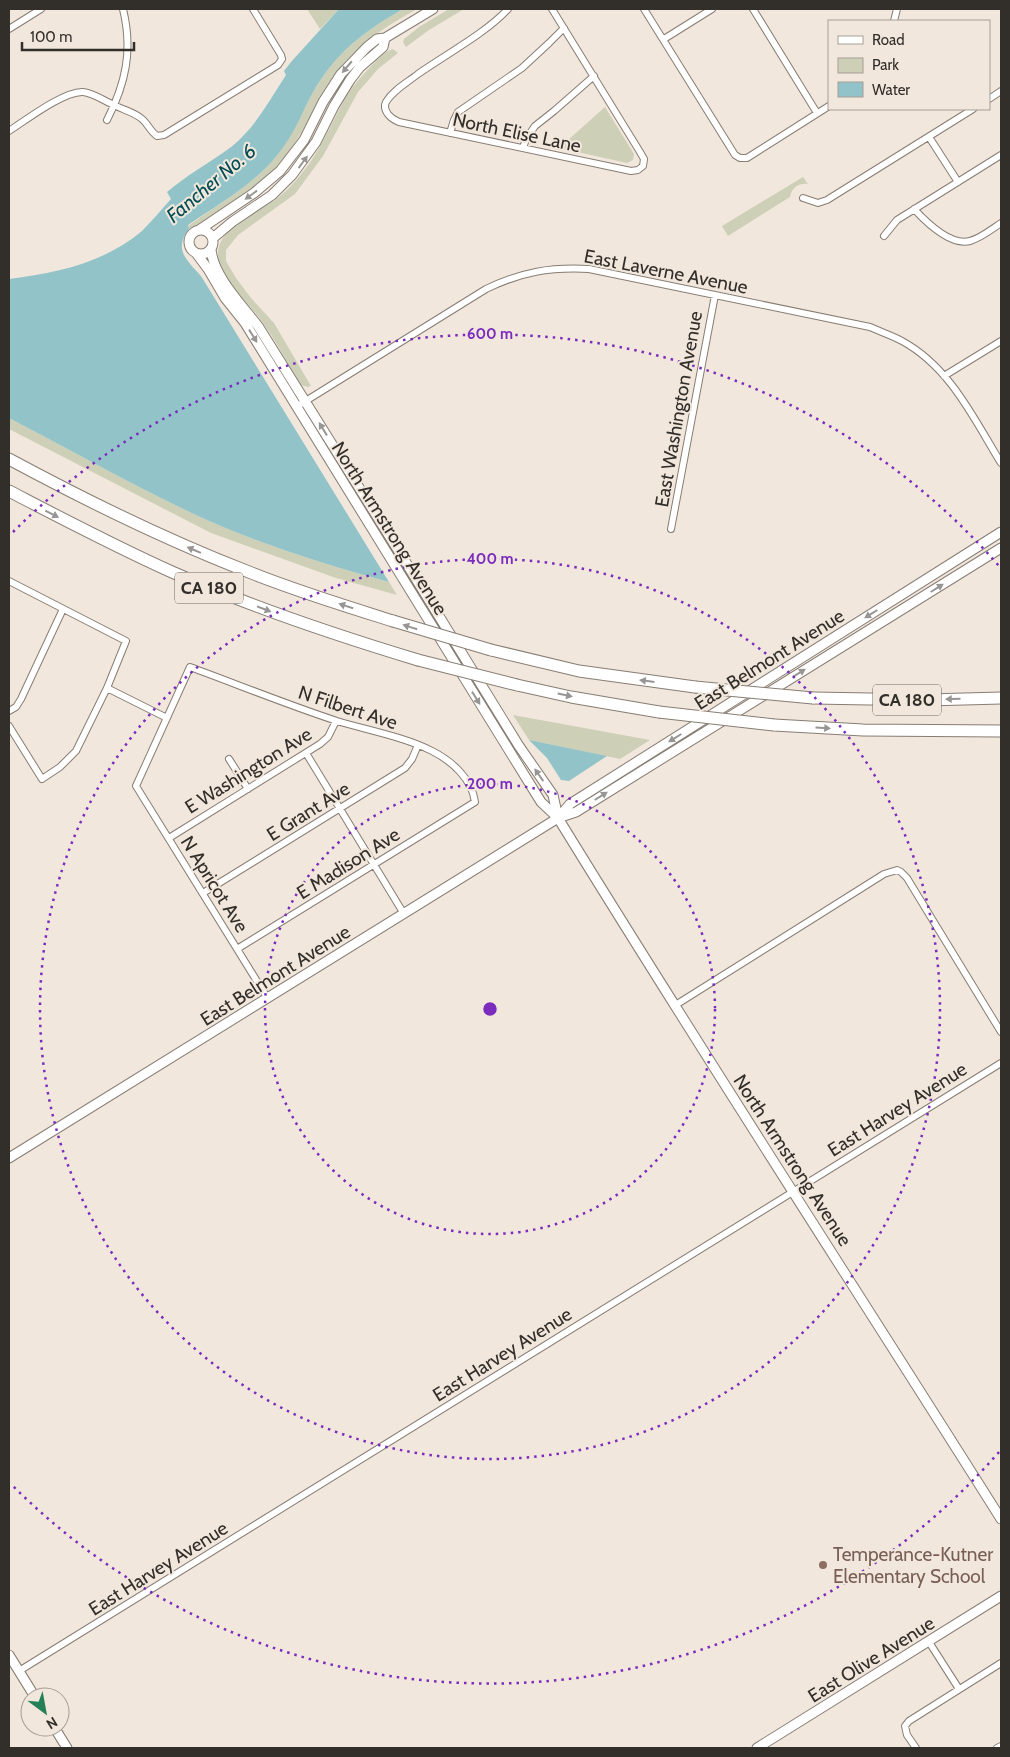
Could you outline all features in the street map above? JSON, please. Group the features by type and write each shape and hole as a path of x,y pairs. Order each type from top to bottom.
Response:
{"highway":[{"name":"CA 180","path":"9,459 114,513 250,573 393,621 491,650 579,670 695,687 813,698 927,700 1001,698"},
{"name":"CA 180","path":"9,491 128,552 211,589 318,629 418,660 517,685 572,697 659,712 774,725 854,730 1001,731"},
{"path":"945,732 1001,738"}],"street":[{"path":"9,29 41,9"},
{"path":"107,120 122,86 127,62 128,28 123,9"},
{"path":"9,131 64,96 74,92 88,93 131,112 142,119 152,133 157,136 164,135 278,65 282,60 282,54 253,9"},
{"path":"199,230 209,232 213,238 212,249 203,254 196,253 190,247 189,239 194,232 254,193 280,171 304,140 323,102 341,74 366,47 377,39 385,38 433,9"},
{"name":"North Elise Lane","path":"508,9 484,30 397,90 386,103 387,113 399,122 631,171 638,170 644,166 644,159 594,76"},
{"path":"523,148 526,139 535,126 594,76 552,9"},
{"path":"644,9 735,154 740,158 747,158 828,107"},
{"path":"664,39 712,9"},
{"path":"753,9 817,113"},
{"path":"450,132 458,112 522,68 564,28"},
{"path":"213,238 232,222 272,195 292,175 316,142 334,106 350,80 360,67 383,47 385,38"},
{"path":"990,98 1001,91"},
{"path":"803,198 818,203 827,200 971,110"},
{"path":"929,137 958,182"},
{"path":"884,236 897,220 1001,155"},
{"path":"914,209 938,232 965,242 973,240 1001,223"},
{"name":"North Armstrong Avenue","path":"212,249 219,273 231,292 258,326 519,746 553,795 558,818"},
{"name":"North Armstrong Avenue","path":"196,253 228,302 245,323 541,802 558,818 674,1006 794,1191 1001,1519"},
{"name":"East Laverne Avenue","path":"296,407 486,289 516,276 550,269 589,269 870,328 903,341 934,365 955,388 1001,463"},
{"name":"East Washington Avenue","path":"671,530 715,295"},
{"path":"944,376 1001,341"},
{"name":"East Belmont Avenue","path":"558,818 570,804 1001,532"},
{"name":"East Belmont Avenue","path":"9,1158 558,818 576,812 1001,548"},
{"path":"9,581 126,641 107,688 76,751 60,767 42,779 9,726"},
{"path":"9,711 16,707 21,699 63,609"},
{"name":"N Filbert Ave","path":"167,718 190,667 336,721 418,745 438,754 457,769 471,787 475,802"},
{"path":"107,688 167,718"},
{"name":"N Apricot Ave","path":"167,718 136,786 268,999"},
{"name":"E Washington Ave","path":"168,838 306,753 328,737 336,721"},
{"name":"E Grant Ave","path":"203,893 405,768 412,759 418,745"},
{"path":"306,753 404,914"},
{"path":"229,759 248,789"},
{"name":"E Madison Ave","path":"237,949 475,802"},
{"path":"674,1006 884,874 897,870 902,872 907,878 1001,1032"},
{"name":"East Harvey Avenue","path":"19,1671 1001,1063"},
{"name":"East Olive Avenue","path":"757,1748 1001,1596"},
{"path":"929,1642 959,1689"},
{"path":"9,1655 29,1687"},
{"path":"916,1748 907,1735 905,1726 909,1721 1001,1663"},
{"path":"60,1737 67,1748"}],"green space":[{"path":"307,9 339,9 320,29"},
{"path":"403,9 417,9 364,43 342,65 324,91 291,150 276,168 254,188 226,209 189,229 188,226 244,187 273,160 290,136 312,94 340,55 375,26"},
{"path":"449,9 464,9 429,30 406,47 403,42 404,39 419,27"},
{"path":"393,49 398,53 378,69 358,92 323,156 295,194 238,235 226,250 226,261 236,278 274,323 311,386 308,387 301,385 261,320 228,281 219,263 219,247 222,239 234,225 275,200 294,182 317,152 352,88 379,58"},
{"path":"605,107 634,154 633,160 627,163 559,148"},
{"path":"803,177 808,184 796,186 790,197 728,236 722,226"},
{"path":"9,418 137,486 216,524 280,549 389,582 397,595 336,578 211,533 9,429"},
{"path":"513,715 650,740 620,759 529,740"}],"water":[{"name":"Fancher No. 6","path":"339,9 403,9 375,26 340,55 312,94 292,133 278,154 248,184 188,225 189,229 184,236 182,249 187,260 201,276 389,582 302,556 216,524 137,486 9,418 9,279 62,270 96,259 127,242 142,231 171,199 167,192 236,143 253,125 286,75 284,71"},
{"path":"529,740 607,756 569,781 561,780 547,758"}],"place":[{"name":"Temperance-Kutner Elementary School","path":"823,1565"}]}
